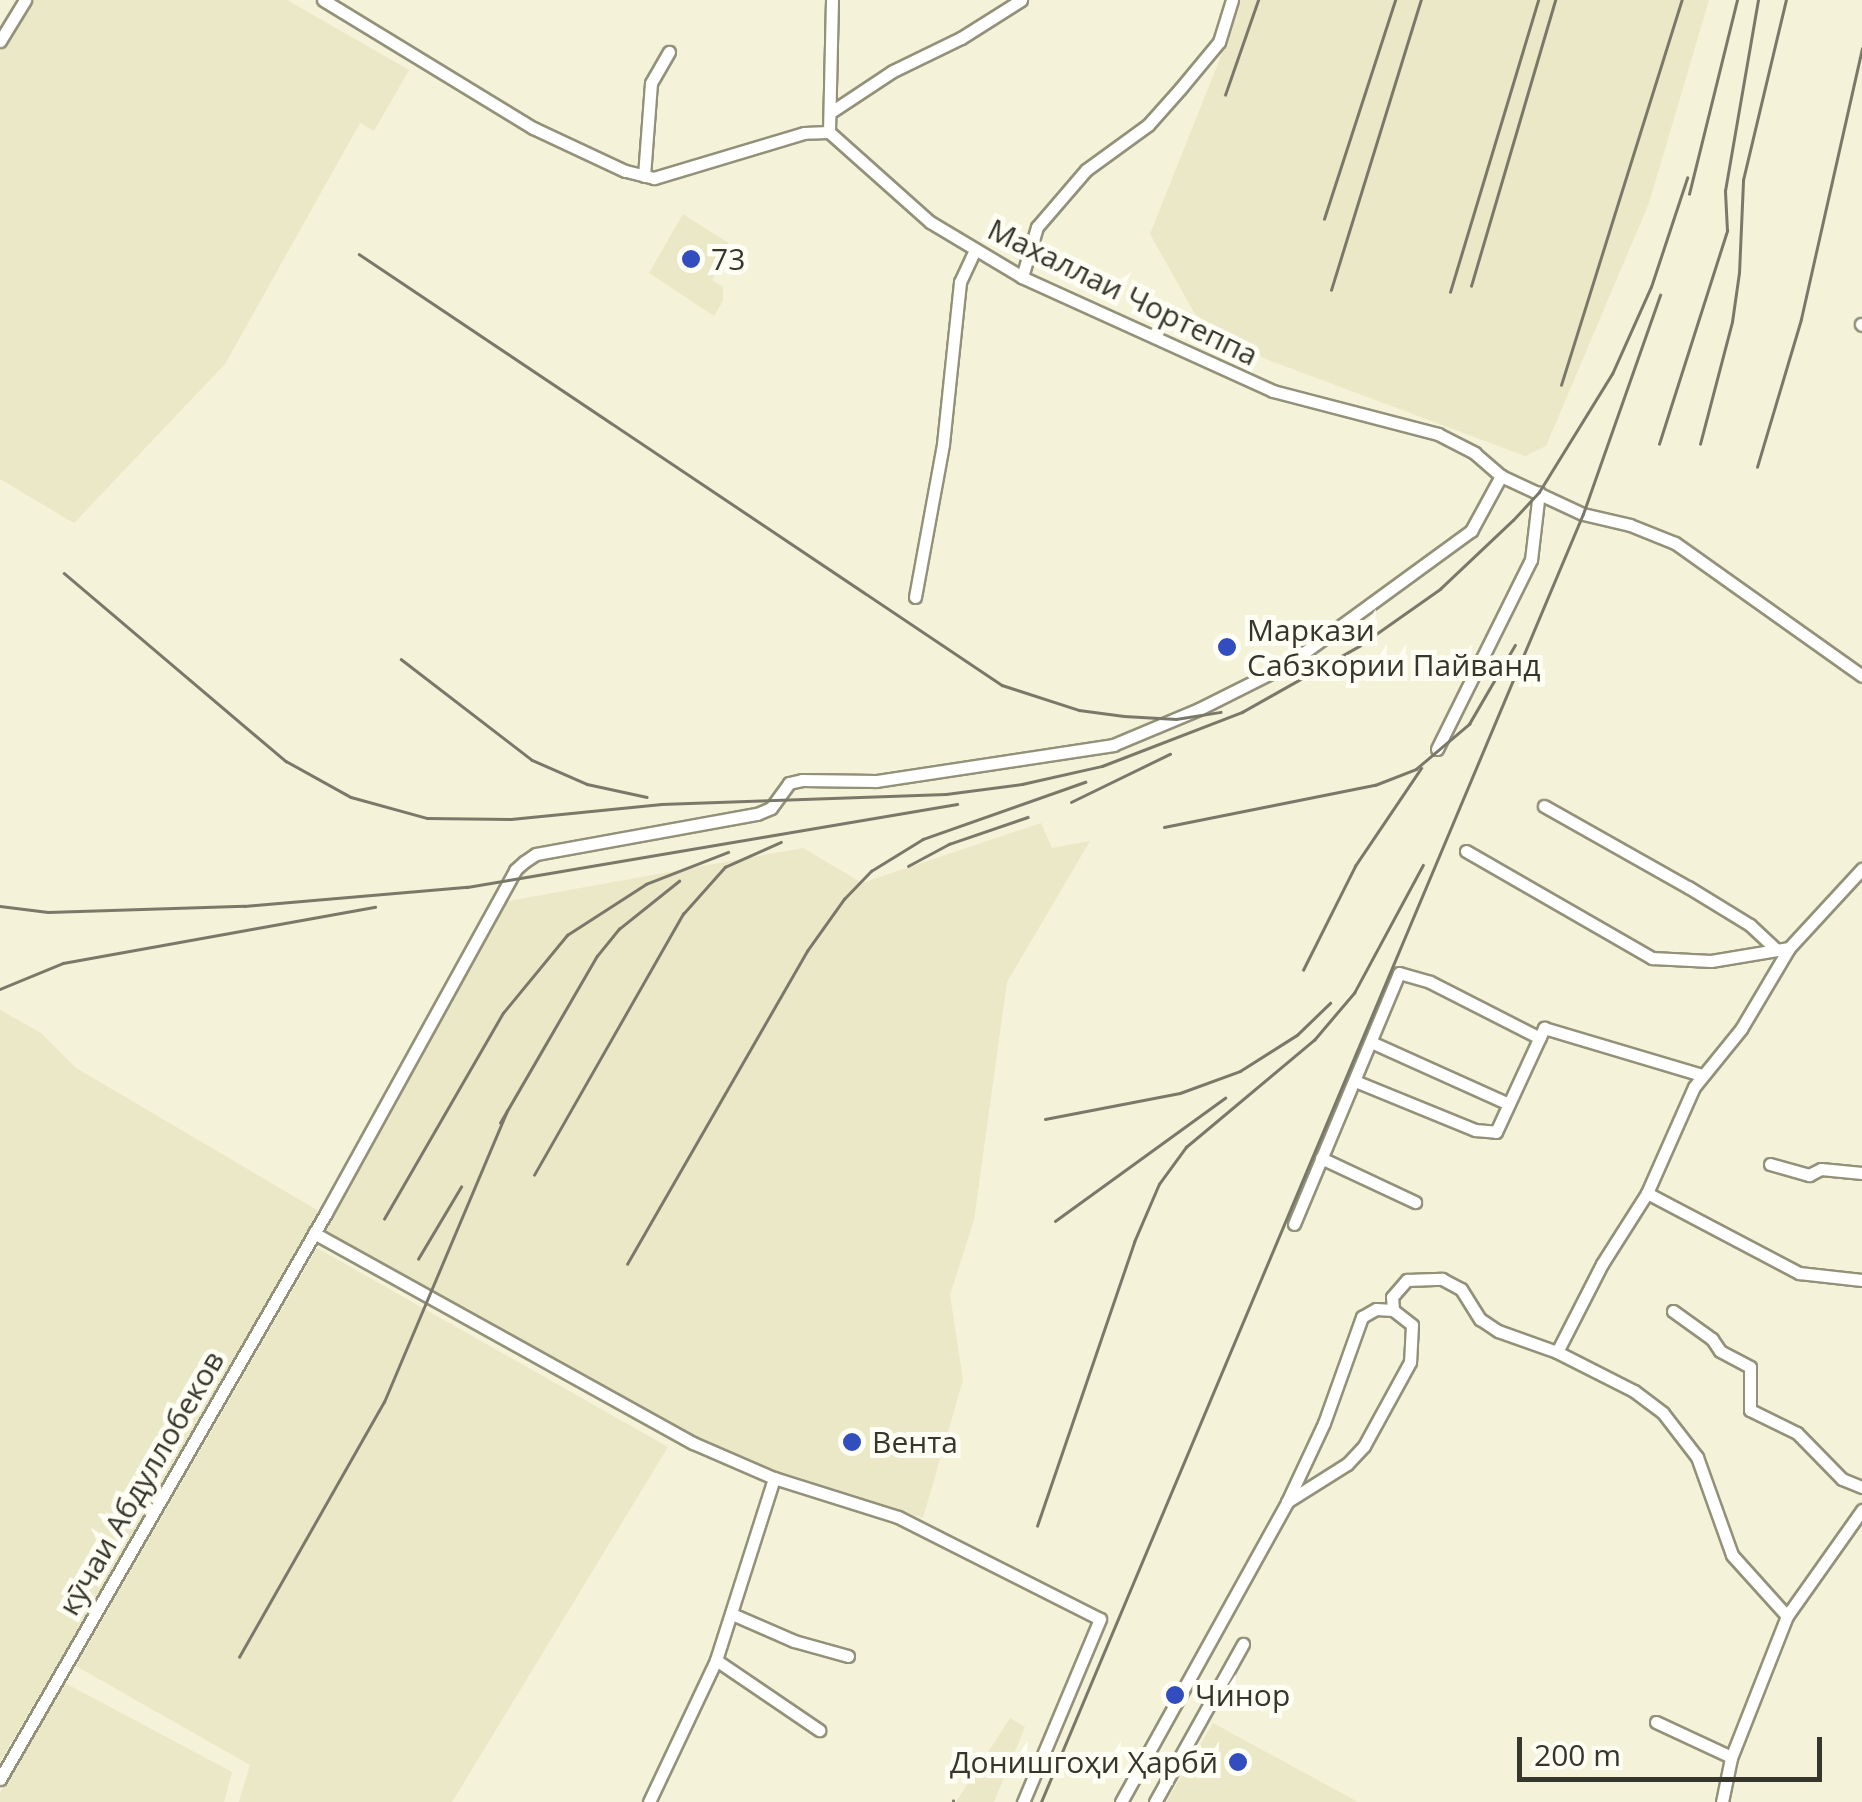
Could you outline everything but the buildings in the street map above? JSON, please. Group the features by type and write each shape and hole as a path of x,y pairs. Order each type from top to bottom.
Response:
{"street":[{"path":"0,41 24,0"},
{"path":"323,0 533,128 600,161 654,178 804,132 829,132 832,0"},
{"path":"831,112 893,70 962,38 1021,0"},
{"path":"1022,277 1037,227 1086,170 1148,126 1180,89 1219,42 1232,0"},
{"path":"644,176 651,82 669,52"},
{"name":"Махаллаи Чортеппа","path":"829,132 930,222 1022,277 1273,391 1438,434 1476,453 1502,476 1584,514 1630,524 1675,544 1862,676"},
{"path":"915,597 943,444 960,282 975,250"},
{"name":"кӯчаи Абдуллобеков","path":"0,1778 326,1213 515,870 524,862 536,854 757,814 772,808 789,782 876,782 1113,745 1200,709 1287,665 1471,530 1502,476"},
{"path":"1437,748 1530,560 1539,492"},
{"path":"1544,806 1688,887 1782,948"},
{"path":"1466,851 1652,958 1711,961 1782,948"},
{"path":"1557,1352 1602,1264 1647,1192 1702,1074 1741,1029 1782,948 1862,869"},
{"path":"1294,1224 1399,973 1430,982 1540,1038"},
{"path":"1355,1081 1474,1130 1496,1132 1544,1028 1702,1074"},
{"path":"1371,1042 1509,1104"},
{"path":"1321,1158 1415,1202"},
{"path":"1770,1164 1809,1174 1821,1168 1862,1173"},
{"path":"1647,1192 1799,1273 1862,1280"},
{"path":"314,1233 693,1443 774,1478 898,1517 1100,1619 1023,1802"},
{"path":"1394,1310 1392,1297 1407,1280 1442,1279 1461,1289 1480,1319 1498,1331 1557,1352 1634,1390 1684,1436 1697,1457 1732,1555 1787,1616"},
{"path":"1121,1802 1287,1502 1324,1423 1362,1317 1376,1308 1394,1310 1412,1325 1410,1362 1364,1446 1347,1464 1287,1502"},
{"path":"1672,1311 1712,1339 1720,1351 1750,1367 1750,1410 1796,1432 1842,1480 1862,1487"},
{"path":"650,1802 716,1660 774,1478"},
{"path":"1722,1802 1731,1757 1787,1616 1862,1510"},
{"path":"732,1614 794,1641 848,1656"},
{"path":"1156,1802 1242,1644"},
{"path":"716,1660 818,1730"},
{"path":"1656,1722 1731,1757"}],"shaded area":[{"path":"29,0 287,0 409,70 374,131 360,123 225,364 74,523 0,479 0,49"},
{"path":"1235,0 1709,0 1649,203 1546,446 1525,456 1261,357 1257,349 1215,330 1195,314 1150,234 1221,56"},
{"name":"73","path":"683,214 733,246 712,280 723,287 723,301 714,316 649,273"},
{"path":"1041,823 1052,848 1090,841 1007,982 974,1220 950,1295 963,1380 923,1518 749,1466 321,1229 508,901 803,848 862,883"},
{"path":"0,1010 41,1033 76,1068 322,1213 0,1762"},
{"path":"317,1248 668,1447 452,1802 239,1802 250,1765 76,1666"},
{"path":"63,1682 232,1772 224,1802 0,1802 0,1793"},
{"path":"1010,1718 1025,1727 994,1802 956,1802"},
{"name":"Донишгоҳи Ҳарбӣ","path":"1213,1723 1358,1802 1166,1802"}],"railway":[{"path":"1225,95 1258,0"},
{"path":"1324,219 1395,0"},
{"path":"1331,290 1421,0"},
{"path":"1450,292 1538,0"},
{"path":"1471,286 1555,0"},
{"path":"1561,385 1682,0"},
{"path":"1689,194 1737,0"},
{"path":"1659,444 1727,231 1725,191 1758,0"},
{"path":"1700,444 1732,322 1739,273 1743,180 1786,0"},
{"path":"1757,467 1801,319 1862,49"},
{"path":"64,573 286,761 351,797 427,818 511,819 661,804 946,794 1022,784 1102,766 1242,712 1359,646 1440,589 1513,520 1539,492 1612,374 1651,287 1687,178"},
{"path":"359,254 1002,685 1079,710 1124,716 1176,719 1220,712"},
{"path":"1041,1802 1583,514 1660,295"},
{"path":"1164,827 1375,785 1416,769 1469,724 1515,645"},
{"path":"401,659 532,760 587,784 647,797"},
{"path":"1071,802 1170,754"},
{"path":"1303,970 1355,866 1421,768"},
{"path":"627,1264 807,951 844,899 871,871 923,839 1085,782"},
{"path":"0,906 48,912 244,906 467,887 957,804"},
{"path":"908,866 949,844 1028,817"},
{"path":"534,1175 683,914 725,867 781,842"},
{"path":"384,1219 503,1013 567,935 646,884 728,852"},
{"path":"1037,1526 1134,1242 1159,1184 1186,1147 1314,1040 1354,993 1423,865"},
{"path":"500,1123 597,956 619,929 679,881"},
{"path":"0,989 63,963 375,907"},
{"path":"1045,1119 1180,1093 1240,1071 1297,1035 1330,1003"},
{"path":"1055,1221 1225,1098"},
{"path":"239,1657 384,1402 507,1111"},
{"path":"418,1259 461,1187"}],"place":[{"name":"73","path":"691,259"},
{"name":"Маркази Сабзкории Пайванд","path":"1227,647"},
{"name":"Вента","path":"852,1442"},
{"name":"Чинор","path":"1175,1695"},
{"name":"Донишгоҳи Ҳарбӣ","path":"1238,1762"}]}
